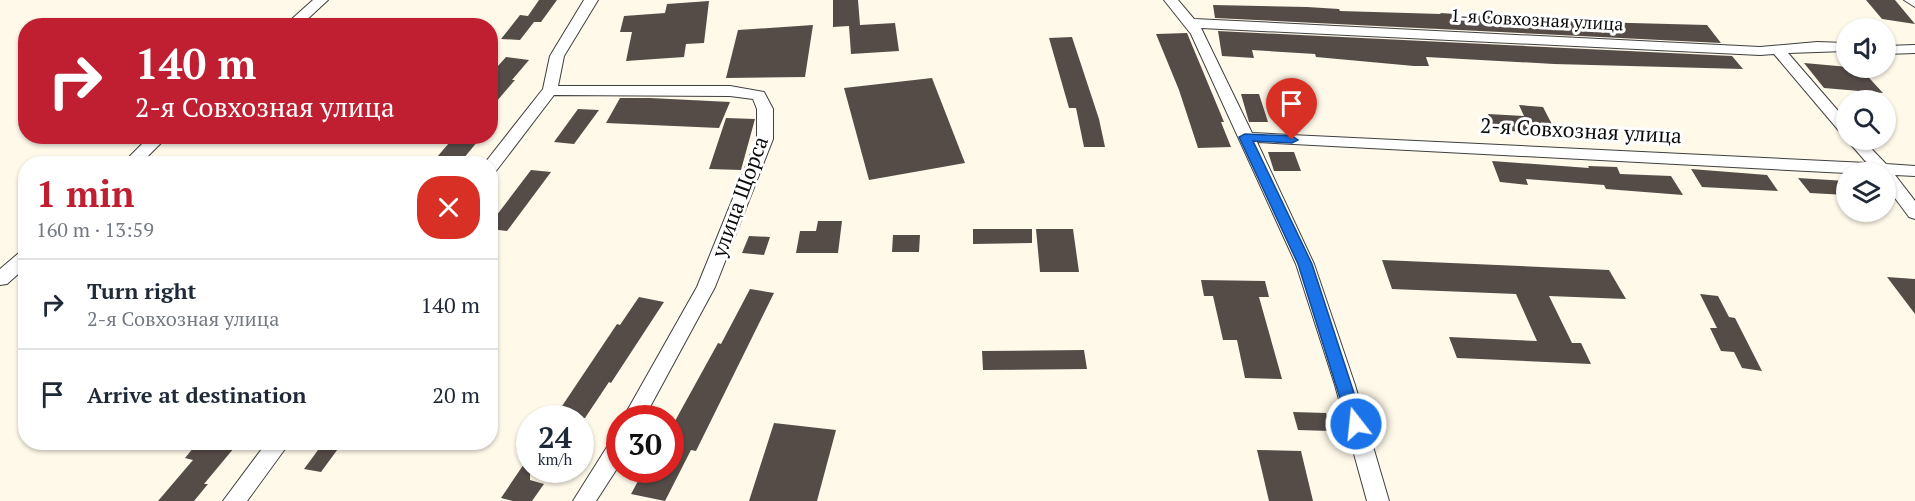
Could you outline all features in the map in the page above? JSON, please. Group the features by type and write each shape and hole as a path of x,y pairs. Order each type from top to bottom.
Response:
{"street":[{"path":"300,18 321,0"},
{"path":"498,158 550,90 557,56 591,0"},
{"path":"1171,0 1198,33 1305,264 1345,385 1378,501"},
{"name":"1-я Совхозная улица","path":"1189,23 1760,51 1836,47"},
{"path":"1777,49 1836,117"},
{"path":"1896,50 1915,49"},
{"name":"улица Щорса","path":"550,90 730,91 759,95 765,109 765,139 706,287 641,405"},
{"name":"2-я Совхозная улица","path":"1245,137 1836,169"},
{"path":"139,156 151,144"},
{"path":"1864,150 1875,162"},
{"name":"2-я Совхозная улица","path":"1896,172 1915,171"},
{"path":"1896,189 1915,213"},
{"path":"0,279 18,263"},
{"path":"234,501 274,450"},
{"path":"584,501 606,467"}],"building":[{"path":"539,0 557,0 541,22 534,22 520,40 501,39 520,15 528,16"},
{"path":"833,0 858,0 860,25 895,23 899,51 851,54 849,26 833,27"},
{"path":"1866,0 1895,0 1915,24 1896,21 1896,18 1881,18"},
{"path":"709,1 704,43 686,44 684,57 626,61 632,32 620,32 624,16 665,13 667,4"},
{"path":"1213,5 1307,7 1339,9 1340,11 1440,13 1523,18 1522,15 1593,22 1707,25 1721,43 1215,18"},
{"path":"813,25 805,77 726,78 738,30"},
{"path":"1218,31 1732,56 1743,69 1554,64 1426,57 1429,66 1414,66 1316,57 1315,54 1252,50 1254,58 1222,56"},
{"path":"1187,33 1224,122 1221,122 1231,147 1198,148 1179,90 1156,34"},
{"path":"1072,37 1099,119 1105,147 1084,147 1076,108 1069,108 1049,38"},
{"path":"506,57 529,60 498,100 498,66"},
{"path":"1804,63 1836,66 1836,78 1869,78 1880,90 1848,90 1824,88"},
{"path":"932,78 965,163 869,180 844,88"},
{"path":"1241,94 1259,94 1268,122 1249,122"},
{"path":"620,98 730,102 719,128 606,123"},
{"path":"1519,105 1543,107 1557,134 1494,130 1488,114 1524,116"},
{"path":"578,109 599,110 574,144 554,142"},
{"path":"726,118 755,119 741,170 709,169"},
{"path":"448,144 475,144 466,156 438,156"},
{"path":"1268,152 1294,152 1301,171 1274,171"},
{"path":"1492,161 1589,168 1588,166 1617,167 1620,174 1671,176 1683,195 1606,189 1604,185 1526,179 1528,185 1500,182"},
{"path":"1691,169 1767,175 1778,191 1702,187"},
{"path":"531,170 551,172 507,231 498,230 498,213"},
{"path":"1798,178 1836,180 1836,194 1810,193"},
{"path":"818,221 842,221 838,253 796,253 800,231 816,231"},
{"path":"973,229 1032,229 1032,243 973,244"},
{"path":"1036,229 1073,229 1079,272 1040,272"},
{"path":"893,235 920,235 919,252 892,252"},
{"path":"749,236 770,237 764,255 742,253"},
{"path":"1382,260 1609,270 1626,299 1549,296 1572,343 1581,343 1591,364 1457,358 1449,337 1537,341 1516,294 1392,289"},
{"path":"1887,277 1915,279 1915,314"},
{"path":"1201,280 1265,281 1269,297 1259,297 1282,379 1245,378 1237,340 1223,340 1213,296 1204,296"},
{"path":"750,289 774,293 696,451 691,450 684,464 684,405 718,343 721,344"},
{"path":"1700,294 1718,296 1729,317 1735,318 1762,371 1742,368 1734,352 1721,351 1710,328 1717,328"},
{"path":"639,297 664,302 611,383 609,382 594,405 563,405 617,324 620,325"},
{"path":"1084,350 1087,369 983,370 982,351"},
{"path":"1293,412 1326,413 1331,431 1298,430"},
{"path":"774,423 836,430 817,501 749,501"},
{"path":"192,450 232,450 204,484 208,484 194,501 158,501 193,460 185,458"},
{"path":"318,450 337,450 321,472 304,469"},
{"path":"1257,450 1301,451 1313,501 1269,501"},
{"path":"516,476 516,483 544,484 532,501 513,501 501,498"},
{"path":"637,483 674,483 665,501 631,494"}],"route":[{"path":"1292,140 1245,137 1305,264 1356,424"}]}
